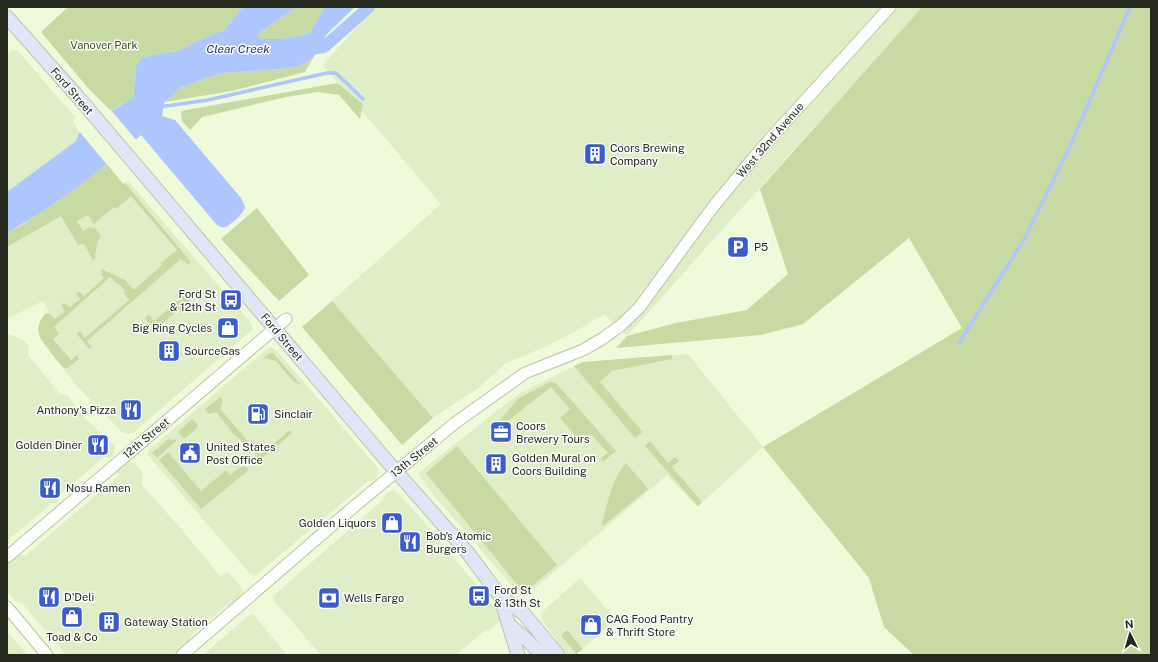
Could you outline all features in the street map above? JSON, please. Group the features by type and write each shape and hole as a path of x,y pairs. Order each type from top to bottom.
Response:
{"main road":[{"name":"Ford Street","path":"7,17 134,162 396,471 468,553 500,596 524,614 558,655"},
{"path":"500,596 518,655"},
{"path":"509,625 542,655"}],"street":[{"name":"West 32nd Avenue","path":"660,282 713,207 760,150 890,7"},
{"name":"13th Street","path":"182,655 396,471 455,423 525,373 583,350 602,339 620,326 639,308 660,282"},
{"name":"12th Street","path":"7,557 286,318"},
{"path":"7,608 47,655"}],"shaded area":[{"path":"374,7 922,7 627,336 604,314 547,346 506,363 480,387 433,418 332,301 441,204 323,65"},
{"path":"11,50 19,52 75,117 73,120 79,133 76,141 7,192 7,54"},
{"path":"128,181 251,323 253,329 133,433 129,434 122,432 77,386 40,339 38,330 39,324 43,317 49,312 43,301 7,319 7,247 58,217 116,189"},
{"path":"7,335 12,335 23,340 29,347 28,355 60,394 67,395 84,417 115,446 115,449 113,456 110,458 104,457 57,497 58,502 51,504 8,540 9,543 7,546"},
{"path":"271,347 277,351 377,467 379,472 378,477 372,481 368,481 255,576 250,574 148,455 148,452"},
{"path":"688,354 763,447 697,507 667,475 526,596 520,595 431,492 418,473 520,393 583,362"},
{"path":"128,462 135,463 143,473 142,485 221,577 227,571 238,583 243,591 242,596 230,606 225,607 191,635 189,642 173,655 66,655 22,603 15,601 7,592 7,565 19,554 25,556 118,476 117,472 119,469"},
{"path":"394,490 431,530 496,609 501,618 500,621 491,629 483,632 456,655 321,655 274,601 273,596 383,500 387,493"},
{"path":"580,578 616,620 575,655 567,655 542,620 541,613"},
{"path":"253,614 287,655 203,655 249,615"},
{"path":"7,632 28,655 7,655"}],"green space":[{"name":"Vanover Park","path":"68,7 243,7 224,30 201,39 178,51 143,57 135,73 133,97 111,111 88,88 41,32"},
{"path":"296,7 325,7 310,33 278,39 259,38 257,35"},
{"path":"922,7 1151,7 1151,655 914,655 884,627 869,578 763,447 962,328 909,238 803,324 761,335 616,348 627,336 676,323 747,310 788,274 760,189"},
{"path":"313,58 305,72 232,91 165,102 180,88 206,78 223,73 299,66"},
{"path":"337,83 363,104 360,119 339,95 318,92 286,97 202,117 190,130 182,121 181,111"},
{"path":"107,164 123,184 125,183 191,262 188,265 181,259 87,341 92,347 89,349 77,334 80,331 85,338 129,300 124,293 125,290 110,277 54,327 59,334 53,339 71,360 77,355 79,359 68,368 65,368 44,344 39,334 39,324 46,313 50,314 54,319 65,312 62,304 64,303 70,307 80,299 76,294 77,292 80,292 84,296 104,278 101,274 102,269 125,280 134,290 162,265 161,263 177,250 131,196 116,209 114,207 94,224 88,215 77,221 83,231 90,227 92,229 94,227 101,236 97,244 95,258 93,261 85,245 78,245 61,216 7,247 7,233 22,225"},
{"path":"257,208 309,275 279,301 221,239"},
{"path":"185,295 190,300 155,330 145,318 149,315 154,321"},
{"path":"332,301 433,418 402,445 302,327"},
{"path":"270,353 273,353 301,385 294,382 276,361 264,358"},
{"path":"672,355 672,359 612,371 600,382 641,430 642,432 635,438 574,366 583,362"},
{"path":"550,382 556,383 616,451 604,461 602,461 601,458 608,453 591,434 581,442 560,418 570,409 551,387 509,420 500,420 519,398"},
{"path":"220,397 223,401 220,409 260,455 290,430 292,433 261,459 233,433 216,412 209,414 205,409"},
{"path":"192,419 197,424 197,428 184,439 178,432"},
{"path":"170,438 172,441 175,438 175,442 157,458 152,453"},
{"path":"650,441 668,463 675,457 679,461 672,467 702,502 698,506 645,446"},
{"path":"457,446 557,565 524,593 426,473"},
{"path":"168,452 201,491 226,470 230,475 240,467 245,466 249,470 201,509 159,460"},
{"path":"626,463 648,489 603,526 602,523 611,491 617,476"},
{"path":"567,630 583,649 576,654 561,635"}],"water":[{"name":"Clear Creek","path":"243,7 296,7 257,35 259,38 278,39 310,33 325,7 355,7 327,34 313,58 299,66 223,73 180,88 164,103 162,116 175,120 241,198 245,207 244,210 231,224 221,227 216,224 141,135 76,187 43,211 7,233 7,192 76,141 79,133 133,97 136,66 143,57 178,51 201,39 224,30"}],"pier":[{"path":"110,109 137,141 108,166 79,131"}],"waterway":[{"path":"304,50 324,47 369,7"},
{"path":"959,343 1025,238 1071,144 1130,7"},
{"path":"159,107 208,100 327,73 336,73 363,99"}],"place":[{"name":"Coors Brewing Company","path":"595,154"},
{"name":"P5","path":"738,247"},
{"name":"Ford St & 12th St","path":"231,300"},
{"name":"Big Ring Cycles","path":"228,328"},
{"name":"SourceGas","path":"169,351"},
{"name":"Anthony's Pizza","path":"131,410"},
{"name":"Sinclair","path":"258,414"},
{"name":"Coors Brewery Tours","path":"501,432"},
{"name":"Golden Diner","path":"98,445"},
{"name":"United States Post Office","path":"190,453"},
{"name":"Golden Mural on Coors Building","path":"496,464"},
{"name":"Nosu Ramen","path":"50,488"},
{"name":"Golden Liquors","path":"392,523"},
{"name":"Bob's Atomic Burgers","path":"410,542"},
{"name":"Ford St & 13th St","path":"479,596"},
{"name":"D'Deli","path":"49,597"},
{"name":"Wells Fargo","path":"329,598"},
{"name":"Toad & Co","path":"72,617"},
{"name":"Gateway Station","path":"109,622"},
{"name":"CAG Food Pantry & Thrift Store","path":"591,625"}]}
